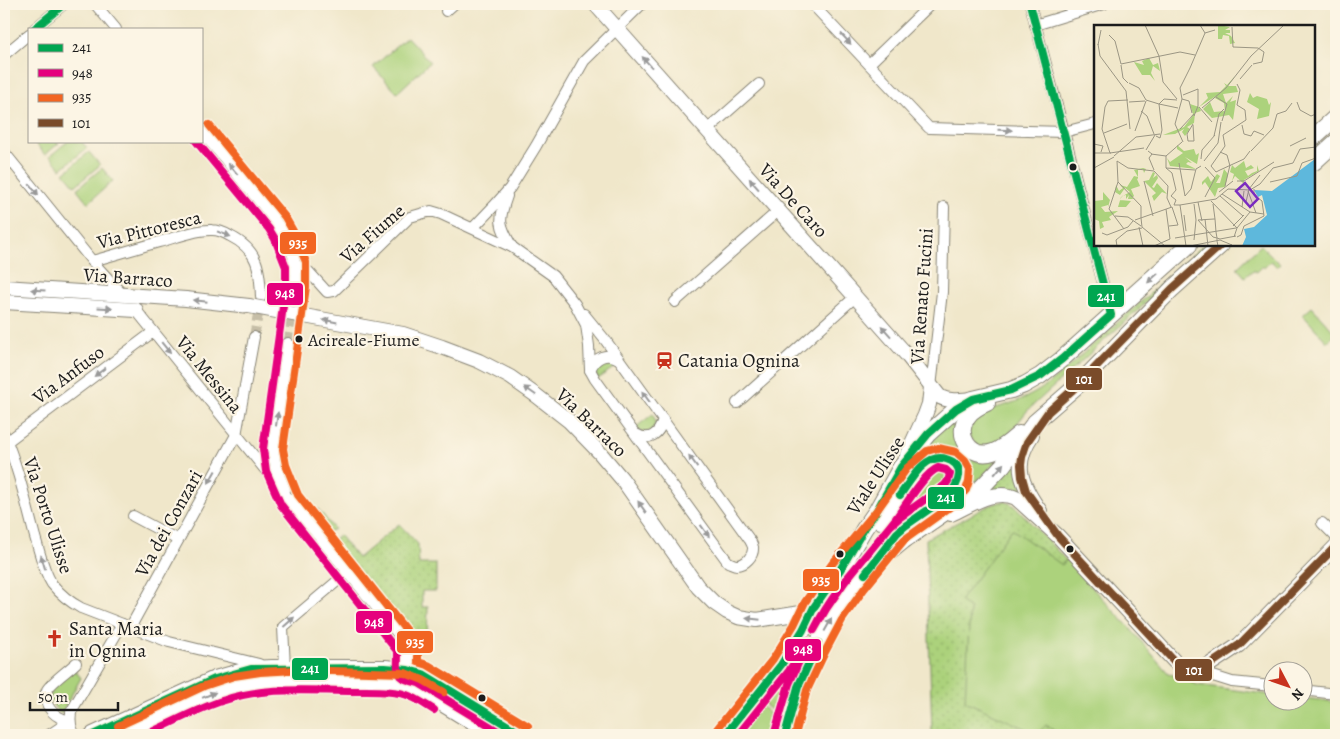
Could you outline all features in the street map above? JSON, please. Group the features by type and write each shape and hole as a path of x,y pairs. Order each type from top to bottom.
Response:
{"main road":[{"name":"Via De Caro","path":"595,4 906,354 940,398 944,400 972,399"},
{"path":"1315,136 1336,117"},
{"path":"1315,161 1336,142"},
{"name":"Viale Ulisse","path":"725,735 781,665 802,630 808,610 840,570 901,467 935,426 972,399 1011,390 1040,376 1062,359 1188,246"},
{"path":"1011,390 978,407 966,418 962,429 963,436 970,448 987,454 994,452 1041,417 1079,384 1172,289 1220,246"},
{"name":"Via Barraco","path":"4,287 186,299 249,306 403,334 461,354 510,377 569,421 622,479 698,586 714,604 738,617 757,620 808,610"},
{"name":"Via Barraco","path":"4,302 136,310"},
{"path":"901,467 925,415 932,387"},
{"path":"868,570 903,541 982,487 1003,465 1041,417"},
{"path":"1041,417 1027,442 1022,457 1021,471 1024,485 1030,496 1058,536"},
{"path":"785,735 798,687 816,647 834,615 856,584 901,529 953,491 960,478 957,466 951,461 938,458 930,460 922,466 885,516 840,570"},
{"path":"919,530 989,497 1009,495 1020,501 1058,536 1176,662 1186,668 1197,671 1206,667 1246,639 1336,546"},
{"path":"122,735 146,718 215,679 251,669 278,668 386,675 419,689 494,735"},
{"path":"93,735 237,686 285,680 386,675 408,670 423,674 523,735"}],"street":[{"path":"35,28 64,4"},
{"path":"95,4 115,28"},
{"path":"472,228 510,188 584,61 642,4"},
{"path":"812,4 929,128 1064,132 1094,124"},
{"path":"869,64 932,4"},
{"path":"1030,4 1111,315"},
{"path":"1035,25 1104,4"},
{"path":"4,54 28,35"},
{"path":"707,130 759,84"},
{"path":"202,132 277,223 284,235 296,265 294,302"},
{"path":"4,152 92,261 123,295"},
{"path":"510,188 500,214 500,220 512,247"},
{"name":"Via Renato Fucini","path":"932,387 942,292 944,207"},
{"name":"Via Fiume","path":"296,265 309,272 327,292 334,291 410,218 431,211 483,232 512,247 553,276 575,304"},
{"path":"675,302 778,211"},
{"path":"483,232 495,226 500,220"},
{"name":"Via Pittoresca","path":"92,261 191,233 212,230 235,238 252,252 256,262 261,297"},
{"path":"737,403 855,297"},
{"path":"575,304 619,359 749,539 753,547 752,554 742,564 735,565 728,562 601,388 590,370 586,325 575,304"},
{"name":"Via Messina","path":"136,310 408,648 408,670"},
{"name":"Via Anfuso","path":"5,440 153,332"},
{"path":"236,435 254,337"},
{"path":"288,343 273,449 276,468 289,500"},
{"path":"590,370 598,358 612,356 619,359"},
{"path":"636,434 642,438 649,438 655,435 661,428 663,420"},
{"name":"Via dei Conzari","path":"70,721 71,712 178,540 236,435"},
{"name":"Via Porto Ulisse","path":"5,440 17,469 44,568 52,584 69,601 81,608 169,642 278,668"},
{"path":"252,455 262,454 273,449"},
{"path":"133,516 178,540"},
{"path":"1322,523 1336,537"},
{"path":"278,668 283,627 348,572"},
{"path":"70,721 58,717 50,709 45,702 45,695 47,688 76,663"},
{"path":"1197,671 1232,682 1262,685"},
{"path":"1312,691 1336,694"},
{"path":"70,721 74,734"},
{"path":"49,735 70,721"}],"green space":[{"path":"407,37 430,62 397,93 373,67"},
{"path":"35,142 59,143 45,155"},
{"path":"67,142 82,142 87,148 61,169 50,156"},
{"path":"89,152 100,165 75,186 64,173"},
{"path":"102,168 113,181 88,203 77,189"},
{"path":"1203,246 1210,246 1109,336 1106,333"},
{"path":"1260,246 1280,264 1277,267 1271,261 1264,268 1262,266 1256,272 1253,270 1245,277 1237,268"},
{"path":"1312,307 1336,334 1327,342 1303,315"},
{"path":"1106,333 1109,336 1027,411 1001,441 979,448 966,432 981,411 1016,402 1040,390 1062,373"},
{"path":"605,361 609,361 616,366 598,379 596,368"},
{"path":"653,414 656,423 652,430 643,432 635,428"},
{"path":"959,416 955,437 965,455 974,460 985,462 1000,457 981,478 963,492 968,473 965,462 957,453 946,448 935,448 917,457 937,434"},
{"path":"1017,457 1024,495 988,491 1004,475"},
{"path":"933,466 945,468 954,476 942,491 900,519 848,580 810,639 790,681 779,717 762,702 787,672 824,608 847,576 903,510 920,482"},
{"path":"1004,501 1015,506 1066,560 1062,566 970,608 1046,725 1060,735 932,735 926,539 988,506"},
{"path":"318,509 334,529 326,533 310,513"},
{"path":"399,524 418,544 419,564 436,564 436,591 422,591 422,607 428,607 427,636 411,637 332,541 339,535 358,558"},
{"path":"1012,529 1062,565 1066,560 1129,627 1168,673 1198,685 1262,694 1262,712 1312,712 1312,699 1336,703 1336,735 1060,735 1046,725 1037,734 965,701 970,609 960,601"},
{"path":"74,669 81,678 61,714 52,703 51,689"},
{"path":"760,705 778,721 775,735 737,735"}],"tunnel":[{"path":"254,337 260,303"},
{"path":"288,343 293,309"}],"transit line":[{"name":"241","path":"35,28 64,4"},
{"name":"241","path":"725,735 781,665 803,630 814,607 840,570 901,467 928,434 956,409 973,399 1011,390 1040,376 1111,315 1030,4"},
{"name":"935","path":"209,125 285,217 306,262 306,287 283,449 286,465 298,495 416,643 418,647 418,662 428,665 528,726"},
{"name":"948","path":"197,142 269,229 286,267 286,285 263,449 266,471 281,505 398,652 398,671 401,677 419,683 504,735"},
{"name":"101","path":"1220,246 1172,289 1079,384 1048,412 1027,442 1022,457 1022,477 1026,491 1058,536 1175,662 1197,671 1239,645 1336,546"},
{"name":"935","path":"717,729 773,659 794,625 805,602 832,564 877,510 907,468 927,451 938,448 956,452 965,460 970,469 966,490 954,504 904,540 864,589 842,620 807,690 795,735"},
{"name":"241","path":"865,574 897,533 948,496 958,481 959,470 953,462 944,458 931,460 917,471 900,495"},
{"name":"948","path":"938,468 932,471 921,484 894,521 883,534 851,574 841,587 831,601 822,615 814,630 826,609 848,577 890,526 945,485 950,474 946,470 938,468"},
{"name":"948","path":"738,735 789,671 808,641 789,684 775,732"},
{"name":"241","path":"785,735 798,687 818,643"},
{"name":"241","path":"93,735 215,679 251,669 385,668 408,670 423,674 523,735"},
{"name":"935","path":"118,726 204,686 234,676 260,672 296,670 405,673 423,680 444,692"},
{"name":"948","path":"145,735 215,703 241,696 273,691 393,692 412,697 434,710"}],"place":[{"name":"Acireale-Fiume","path":"299,339"},
{"name":"Catania Ognina","path":"664,360"},
{"name":"Santa Maria in Ognina","path":"55,639"}]}
